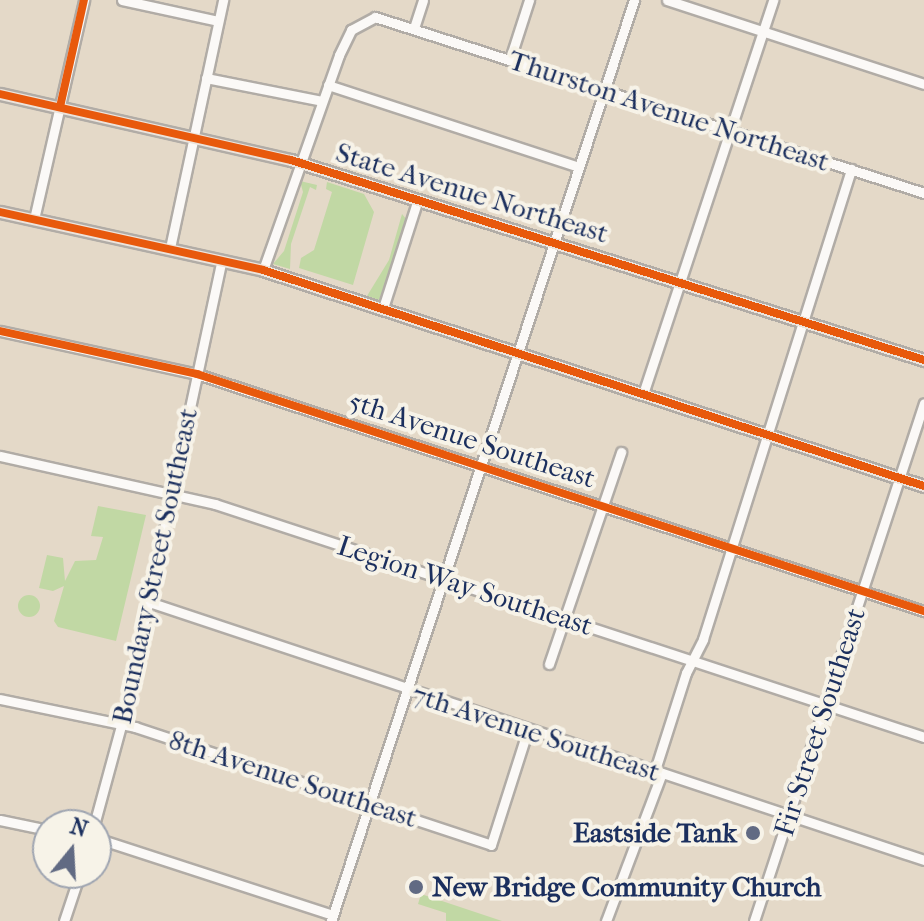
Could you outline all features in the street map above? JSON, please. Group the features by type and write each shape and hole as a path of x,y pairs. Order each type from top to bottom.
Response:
{"main road":[{"name":"State Avenue Northeast","path":"0,94 194,136 302,164 924,360"},
{"path":"0,212 263,270 924,486"}],"street":[{"path":"34,219 84,0"},
{"path":"122,0 218,21"},
{"path":"170,248 223,0"},
{"path":"414,28 423,0"},
{"path":"510,59 529,0"},
{"path":"112,843 332,918 634,0"},
{"path":"667,0 924,84"},
{"path":"643,394 773,0"},
{"name":"Thurston Avenue Northeast","path":"328,85 357,25 375,17 924,193"},
{"path":"206,78 322,101"},
{"path":"263,270 328,85 579,167"},
{"path":"606,921 658,772 686,673 695,662 851,169"},
{"path":"383,308 417,202"},
{"name":"Boundary Street Southeast","path":"98,809 122,724 222,260"},
{"name":"5th Avenue Southeast","path":"0,331 197,374 924,611"},
{"name":"Fir Street Southeast","path":"754,921 924,403"},
{"path":"549,664 567,620 621,452"},
{"name":"Legion Way Southeast","path":"0,456 173,493 924,737"},
{"name":"7th Avenue Southeast","path":"149,602 924,860"},
{"name":"8th Avenue Southeast","path":"0,699 122,724 491,845 528,729"},
{"path":"0,820 32,827"},
{"path":"64,921 75,889"}],"green space":[{"path":"300,181 317,185 316,190 310,187 291,244 290,269 273,264 284,251 303,192"},
{"path":"327,182 364,194 374,212 353,285 299,268 301,258 314,250 332,192 326,189"},
{"path":"402,214 407,220 379,300 367,296 389,260"},
{"path":"98,506 146,515 116,641 58,627 54,621 64,586 53,591 39,588 47,555 63,558 65,581 75,561 96,560 103,537 91,536"},
{"path":"29,595 37,598 40,606 37,614 29,617 21,614 18,606 21,598"},
{"path":"421,894 502,921 446,921 446,913 418,904"}],"cycle path":[{"path":"60,107 84,0"},
{"path":"0,94 291,160 924,360"},
{"path":"0,212 263,270 924,486"},
{"path":"0,331 197,374 924,611"}],"place":[{"name":"Eastside Tank","path":"753,833"},
{"name":"New Bridge Community Church","path":"416,887"}]}
